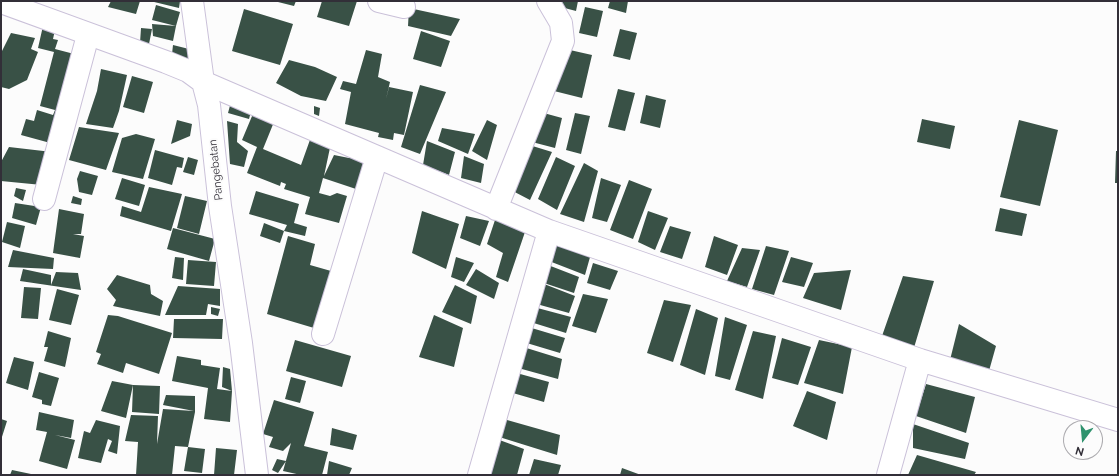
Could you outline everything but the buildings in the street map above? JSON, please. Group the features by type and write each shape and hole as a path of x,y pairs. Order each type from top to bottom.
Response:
{"street":[{"name":"Pangebatan","path":"192,1 203,82 209,106 220,206 241,342 257,475"},
{"path":"379,1 404,7"},
{"path":"496,209 563,41 561,23 548,1"},
{"path":"1,2 166,62 188,72 203,82 550,231 920,360 1118,420"},
{"path":"44,199 88,34"},
{"path":"323,334 377,157"},
{"path":"479,475 550,231"},
{"path":"888,475 920,360"}]}
